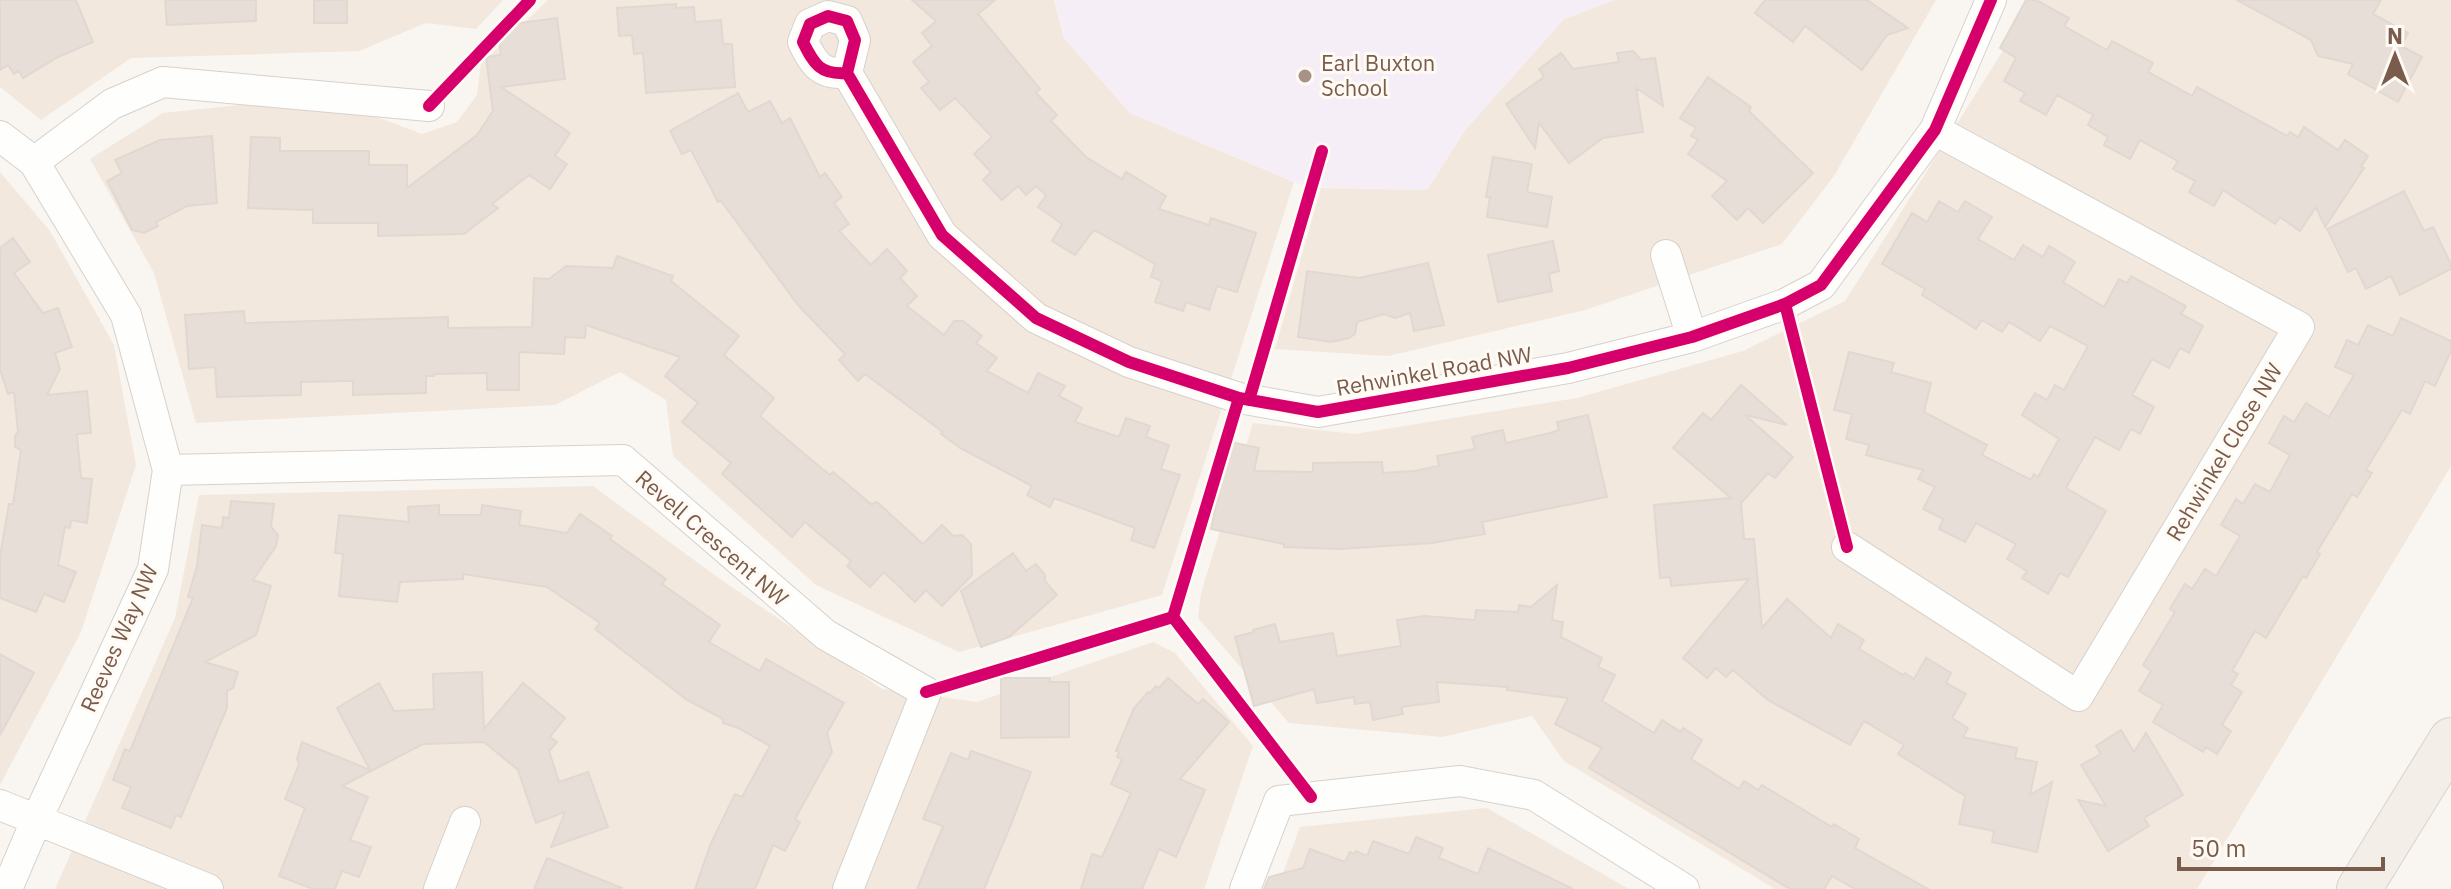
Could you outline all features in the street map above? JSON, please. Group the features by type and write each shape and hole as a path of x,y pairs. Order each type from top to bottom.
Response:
{"main road":[{"path":"2359,889 2451,740"}],"street":[{"name":"Rehwinkel Road NW","path":"847,73 942,235 1036,318 1129,362 1239,398 1318,412 1568,368 1692,337 1785,304 1821,285 1935,130 1991,0"},
{"path":"34,162 112,104 163,82 429,106"},
{"name":"Rehwinkel Close NW","path":"1847,547 2078,696 2299,327 1935,130"},
{"name":"Reeves Way NW","path":"0,136 34,162 126,315 168,470 153,569 7,889"},
{"path":"1666,255 1692,337"},
{"name":"Revell Crescent NW","path":"168,470 623,460 826,635 926,692 848,889"},
{"path":"1245,889 1279,801 1460,781 1534,795 1684,889"},
{"path":"0,805 208,889"},
{"path":"439,889 465,822"}],"shaded area":[{"path":"0,0 503,0 476,29 426,23 359,51 131,58 41,120 0,87"},
{"path":"548,0 1054,0 1064,38 1130,113 1294,182 1162,595 959,652 816,585 673,456 666,400 620,372 555,405 196,423 154,273 90,159 163,113 258,103 374,116 422,134 457,122 477,95 481,64"},
{"name":"Earl Buxton School","path":"1055,0 1615,0 1564,19 1466,129 1427,190 1307,187 1130,113 1064,38"},
{"path":"1615,0 1936,0 1834,176 1782,244 1585,310 1388,356 1275,349 1321,188 1427,190 1466,129 1564,19"},
{"path":"2035,0 2451,0 2451,466 2197,889 1775,889 1564,761 1532,716 1442,737 1289,723 1198,618 1201,593 1253,423 1355,434 1577,398 1743,351 1845,301"},
{"path":"0,172 50,231 114,345 136,465 81,632 0,785"},
{"path":"593,486 720,579 882,689 977,702 1153,642 1175,653 1253,746 1204,889 55,889 175,618 199,495"},
{"path":"1487,808 1629,889 1277,889 1300,827"}],"building":[{"path":"0,0 76,0 93,42 58,57 23,78 19,71 14,74 8,65 0,70"},
{"path":"165,0 256,0 256,21 167,25"},
{"path":"314,0 347,0 347,23 314,23"},
{"path":"912,0 995,0 978,14 1040,89 1036,93 1057,115 1051,121 1086,157 1122,179 1126,172 1166,196 1159,209 1209,225 1211,218 1256,233 1237,292 1217,286 1209,310 1186,302 1183,311 1155,302 1162,281 1151,277 1155,264 1094,230 1075,255 1052,241 1062,224 1038,207 1046,195 1036,186 1026,195 1018,186 1002,200 983,180 991,172 974,154 992,137 955,98 940,110 921,88 929,82 913,62 932,46 922,33 936,21"},
{"path":"1765,0 1867,0 1908,28 1887,35 1862,70 1805,26 1793,42 1755,13"},
{"path":"2026,0 2036,0 2069,18 2064,26 2107,50 2112,41 2153,63 2148,72 2192,96 2197,87 2287,136 2290,132 2298,137 2304,127 2338,150 2345,140 2368,156 2361,167 2364,168 2325,227 2316,207 2300,231 2280,217 2275,224 2223,190 2214,206 2189,192 2195,181 2173,169 2178,161 2140,140 2130,159 2104,145 2108,137 2088,125 2093,115 2057,95 2046,115 2020,101 2025,93 2004,81 2016,58 2000,48"},
{"path":"2237,0 2381,0 2373,14 2408,33 2401,46 2422,57 2398,102 2348,74 2353,64 2318,56 2311,40"},
{"path":"676,4 676,8 694,7 695,22 721,20 723,44 732,44 735,87 646,93 643,53 634,54 632,35 619,36 617,8"},
{"path":"557,18 565,79 501,87 570,133 555,156 567,164 550,189 529,175 492,204 498,208 464,234 378,236 378,223 313,223 313,210 248,208 251,137 280,138 280,151 369,151 369,165 407,165 407,188 477,135 493,111 486,57 501,55 497,26"},
{"path":"1633,51 1641,60 1655,58 1663,106 1636,88 1643,132 1603,138 1569,163 1539,123 1535,148 1506,104 1544,77 1539,69 1561,53 1573,69 1619,62 1617,53"},
{"path":"1708,77 1751,107 1749,111 1813,173 1763,223 1748,208 1737,220 1712,196 1727,181 1688,154 1698,140 1691,136 1696,128 1680,118"},
{"path":"738,93 748,112 770,101 782,123 790,118 820,177 825,173 842,197 834,203 849,224 839,231 871,265 887,249 907,271 900,278 917,296 907,306 944,335 954,321 963,321 982,336 976,343 997,358 987,371 1028,393 1038,373 1065,386 1059,396 1082,408 1075,422 1119,437 1126,418 1150,426 1146,437 1169,445 1161,469 1180,475 1154,548 1131,540 1135,528 1054,498 1050,507 1027,495 1032,486 960,448 865,374 858,381 839,360 845,354 798,305 721,201 718,202 691,150 682,154 670,131"},
{"path":"212,136 217,203 187,206 156,222 158,226 144,233 132,230 107,181 122,173 115,160 160,140"},
{"path":"1493,157 1532,164 1527,192 1552,197 1547,227 1487,217 1490,197 1486,197"},
{"path":"2404,191 2424,231 2433,227 2451,269 2400,295 2391,276 2366,289 2356,268 2348,272 2327,229"},
{"path":"1939,201 1958,212 1965,201 1992,217 1978,239 2014,260 2023,245 2043,257 2049,246 2075,262 2063,282 2104,307 2119,279 2127,283 2131,276 2186,306 2181,314 2203,326 2189,353 2180,348 2169,368 2152,359 2132,395 2154,407 2140,434 2131,429 2119,450 2095,437 2066,488 2106,511 2068,577 2060,573 2048,594 2022,578 2027,571 2007,559 2016,544 1976,523 1965,542 1939,529 1943,519 1923,509 1935,487 1918,479 1923,470 1866,455 1869,445 1846,439 1852,414 1834,410 1849,352 1894,363 1891,372 1931,383 1924,412 1987,445 1982,455 2031,480 2034,474 2038,477 2059,439 2022,415 2035,393 2047,400 2055,385 2064,390 2088,346 2050,326 2040,341 2009,322 2002,332 1982,320 1976,329 1922,295 1925,289 1882,264 1912,213 1927,222"},
{"path":"13,238 30,262 14,273 43,313 58,308 72,347 55,353 60,369 47,395 87,391 91,433 77,434 81,478 92,479 87,523 71,520 70,528 65,527 58,565 76,572 64,602 44,594 36,612 0,598 0,556 9,504 13,504 21,450 15,447 18,432 14,392 8,394 0,370 0,248"},
{"path":"1553,241 1559,271 1549,274 1552,291 1498,302 1488,255"},
{"path":"617,256 673,276 671,281 739,336 724,355 774,398 760,416 814,462 830,475 833,472 871,504 877,502 923,544 942,525 953,536 962,535 971,544 972,575 942,606 926,590 915,602 884,572 870,587 847,566 851,561 805,522 792,537 722,474 731,463 682,422 698,403 665,376 680,357 586,325 585,338 565,337 564,354 519,352 519,390 487,390 487,373 434,374 426,376 426,393 353,395 353,381 347,381 301,382 301,395 217,397 215,367 189,369 185,315 244,311 245,323 448,317 448,328 532,327 534,278 549,279 566,266 613,268"},
{"path":"1428,263 1444,325 1414,331 1410,313 1395,318 1384,314 1357,322 1355,334 1349,338 1331,342 1298,337 1307,271 1359,278"},
{"path":"2401,318 2451,341 2451,351 2435,386 2425,381 2410,414 2402,410 2366,470 2372,473 2357,497 2352,494 2317,552 2320,554 2306,578 2303,576 2266,638 2255,631 2232,671 2238,674 2231,685 2242,692 2222,725 2231,731 2217,754 2206,747 2203,752 2153,722 2163,705 2139,691 2151,671 2143,665 2175,612 2170,609 2185,584 2192,589 2205,569 2216,576 2240,536 2221,525 2236,499 2243,504 2255,484 2270,492 2290,455 2269,443 2284,416 2294,422 2306,403 2329,417 2354,375 2335,367 2347,340 2358,345 2368,325 2393,336"},
{"path":"1741,385 1787,425 1745,415 1793,457 1775,478 1768,473 1741,503 1744,539 1754,539 1762,628 1787,599 1831,638 1838,624 1864,640 1859,649 1903,675 1905,673 1914,679 1926,658 1951,673 1946,683 1966,694 1952,718 1968,728 1963,737 2017,748 2015,758 2037,762 2030,795 2052,782 2037,852 1992,842 1994,831 1959,824 1965,796 1898,754 1904,745 1864,721 1850,745 1768,700 1733,670 1726,677 1716,668 1707,678 1683,658 1749,579 1671,586 1670,577 1660,578 1654,505 1731,498 1673,448 1703,413 1711,420"},
{"path":"1588,415 1607,497 1482,522 1485,534 1432,543 1339,549 1284,547 1284,544 1211,529 1230,442 1259,448 1254,471 1313,472 1313,463 1382,462 1383,473 1414,471 1439,466 1437,456 1475,449 1472,437 1503,430 1506,443 1559,430 1557,422"},
{"path":"231,501 274,504 271,527 278,535 276,546 253,580 271,586 256,635 205,662 238,672 233,688 227,691 227,708 181,817 176,815 171,828 122,808 131,787 113,780 125,749 130,751 193,598 188,597 197,566 202,525 222,528 223,517 229,518"},
{"path":"439,505 439,515 481,515 482,505 521,511 519,525 567,533 580,514 666,579 662,584 720,625 709,642 760,671 766,659 844,703 827,733 832,752 795,819 800,822 785,851 773,845 755,889 695,889 711,843 735,794 742,797 770,746 723,723 723,719 687,700 595,629 600,623 547,587 463,574 463,579 400,582 397,602 339,596 343,554 335,553 339,515 409,522 408,507"},
{"path":"1013,553 1026,571 1036,564 1057,595 1009,637 981,647 961,591"},
{"path":"1557,585 1552,620 1563,622 1561,637 1602,658 1598,667 1615,675 1602,701 1654,733 1662,720 1681,732 1683,728 1702,740 1691,759 1739,789 1744,781 1758,790 1762,785 1832,827 1834,824 1859,839 1855,848 1928,889 1855,889 1832,876 1824,889 1790,889 1589,768 1602,748 1555,724 1568,698 1507,690 1508,687 1437,682 1439,702 1401,707 1403,714 1373,720 1370,702 1355,704 1354,697 1317,703 1314,689 1254,706 1235,637 1275,624 1280,642 1333,633 1337,656 1401,646 1397,620 1424,616 1475,620 1476,610 1518,612 1519,605 1531,607"},
{"path":"0,654 34,673 0,735"},
{"path":"482,672 484,729 523,683 565,718 550,737 557,742 549,751 559,782 588,772 608,827 551,847 565,812 536,823 518,770 484,742 423,744 342,786 368,797 350,840 371,847 359,877 342,871 335,889 313,889 279,876 305,808 285,799 299,764 297,759 302,742 370,770 337,708 379,683 394,711 434,709 433,674"},
{"path":"1001,678 1050,678 1050,682 1069,682 1069,737 1001,738"},
{"path":"1168,678 1198,704 1203,699 1229,722 1180,779 1205,790 1176,857 1159,849 1142,889 1081,889 1092,854 1102,857 1131,793 1111,784 1122,759 1117,757 1119,752 1116,751 1134,708 1148,692 1156,686 1159,688"},
{"path":"2121,730 2134,752 2146,733 2183,795 2144,818 2149,826 2108,851 2078,800 2106,806 2081,765 2101,754 2096,746"},
{"path":"971,751 1031,772 1012,822 984,889 917,889 943,826 923,819 951,753 968,760"},
{"path":"1416,837 1443,848 1439,858 1478,874 1488,848 1573,889 1264,889 1269,877 1303,868 1310,849 1345,862 1350,852 1367,856 1373,841 1409,854"},
{"path":"547,858 622,888 622,889 534,889"}],"cycle path":[{"path":"429,106 530,0"},
{"path":"847,73 824,70 815,62 803,42 810,24 828,16 847,21 855,40 847,73 942,235 1036,318 1129,362 1239,398 1318,412 1568,368 1692,337 1785,304 1821,285 1935,130 1991,0"},
{"path":"1249,400 1322,151"},
{"path":"1785,304 1847,547"},
{"path":"926,692 1173,617 1239,398"},
{"path":"1173,617 1311,797"}],"place":[{"name":"Earl Buxton School","path":"1305,76"}]}
